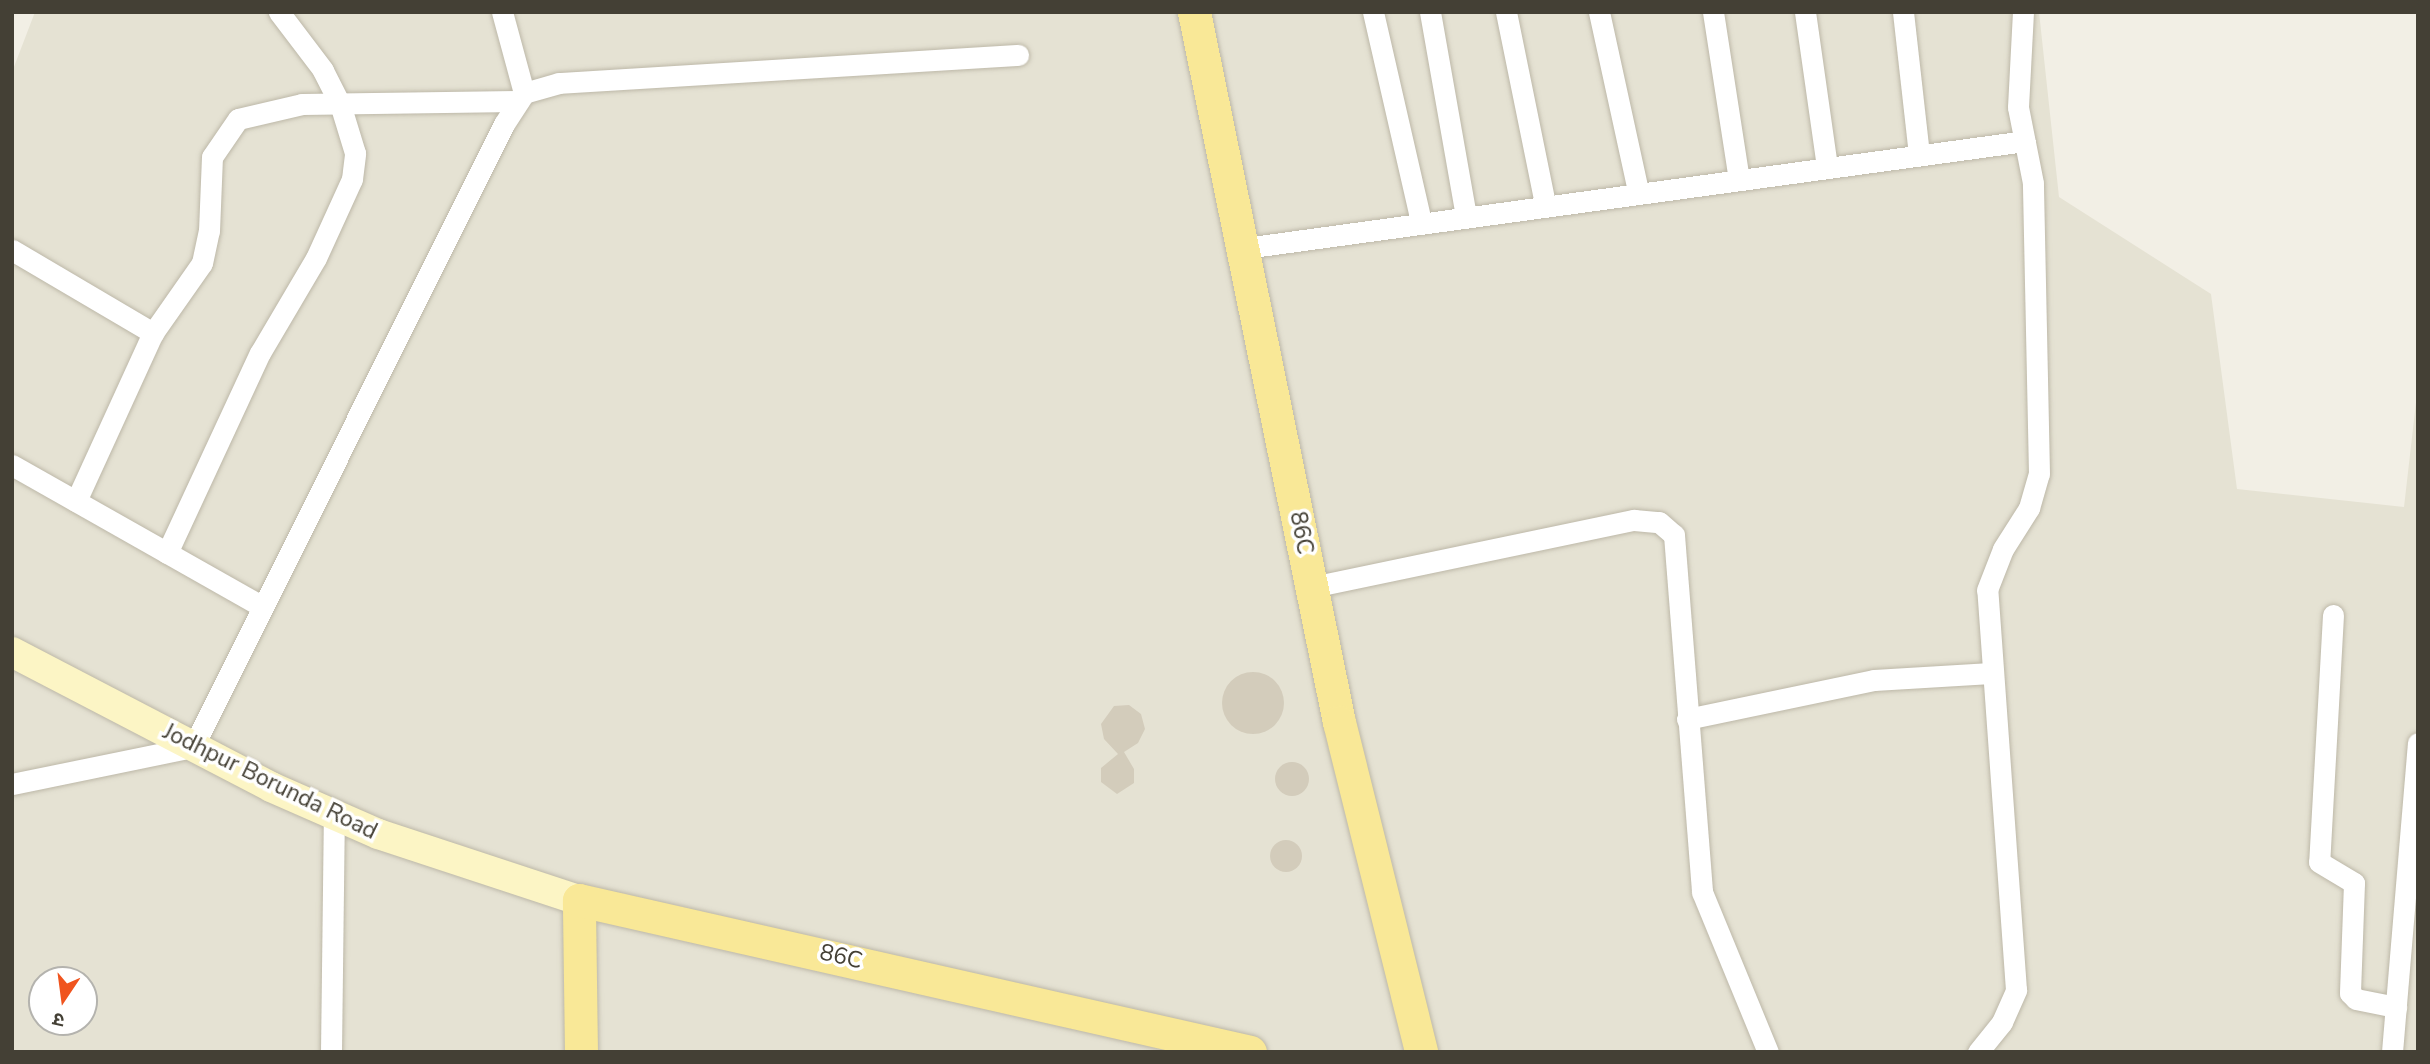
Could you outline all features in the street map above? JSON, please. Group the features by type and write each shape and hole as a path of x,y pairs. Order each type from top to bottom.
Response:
{"main road":[{"name":"86C","path":"1194,12 1245,248 1339,722 1421,1052"},
{"name":"86C","path":"579,900 1250,1052"},
{"path":"579,900 581,1052"}],"street":[{"path":"167,553 260,353 344,204 355,153 340,104 323,70 279,12"},
{"path":"12,784 193,747 520,97 502,12"},
{"path":"1373,12 1421,222"},
{"path":"1430,12 1466,216"},
{"path":"1506,12 1545,204"},
{"path":"1600,12 1638,191"},
{"path":"1713,12 1739,179"},
{"path":"1805,12 1826,167"},
{"path":"1903,12 1919,155"},
{"path":"1978,1052 2001,1022 2016,990 1991,673 1987,607 1990,574 2022,522 2039,474 2033,183 2018,107 2023,12"},
{"path":"76,501 153,333 202,263 209,231 212,157 221,137 238,119 275,107 520,97 559,83 1018,55"},
{"path":"1245,248 1638,191 2025,141"},
{"path":"12,250 153,333"},
{"path":"12,465 263,607"},
{"path":"1312,587 1602,525 1648,519 1660,522 1674,535 1677,546 1687,719 1702,892 1768,1052"},
{"path":"2333,615 2319,862 2354,883 2350,993 2356,999 2396,1007"},
{"name":"Jodhpur Borunda Road","path":"12,652 193,747 334,815 438,856 579,900"},
{"path":"1687,719 1874,680 1991,673"},
{"path":"2392,1052 2418,743"},
{"path":"331,1052 334,815"}],"shaded area":[{"path":"35,12 2039,12 2059,197 2211,294 2237,489 2404,507 2418,385 2418,1052 12,1052 12,72"}],"building":[{"path":"1247,672 1259,672 1275,681 1282,691 1282,715 1275,725 1259,734 1247,734 1236,729 1227,720 1222,709 1222,697 1227,686 1236,677"},
{"path":"1129,705 1141,714 1145,729 1138,743 1124,752 1134,769 1134,783 1117,794 1101,782 1101,768 1118,754 1104,739 1101,724 1114,706"},
{"path":"1292,762 1304,767 1309,779 1304,791 1292,796 1280,791 1275,779 1280,767"},
{"path":"1286,840 1297,845 1302,856 1297,867 1286,872 1275,867 1270,856 1275,845"}]}
